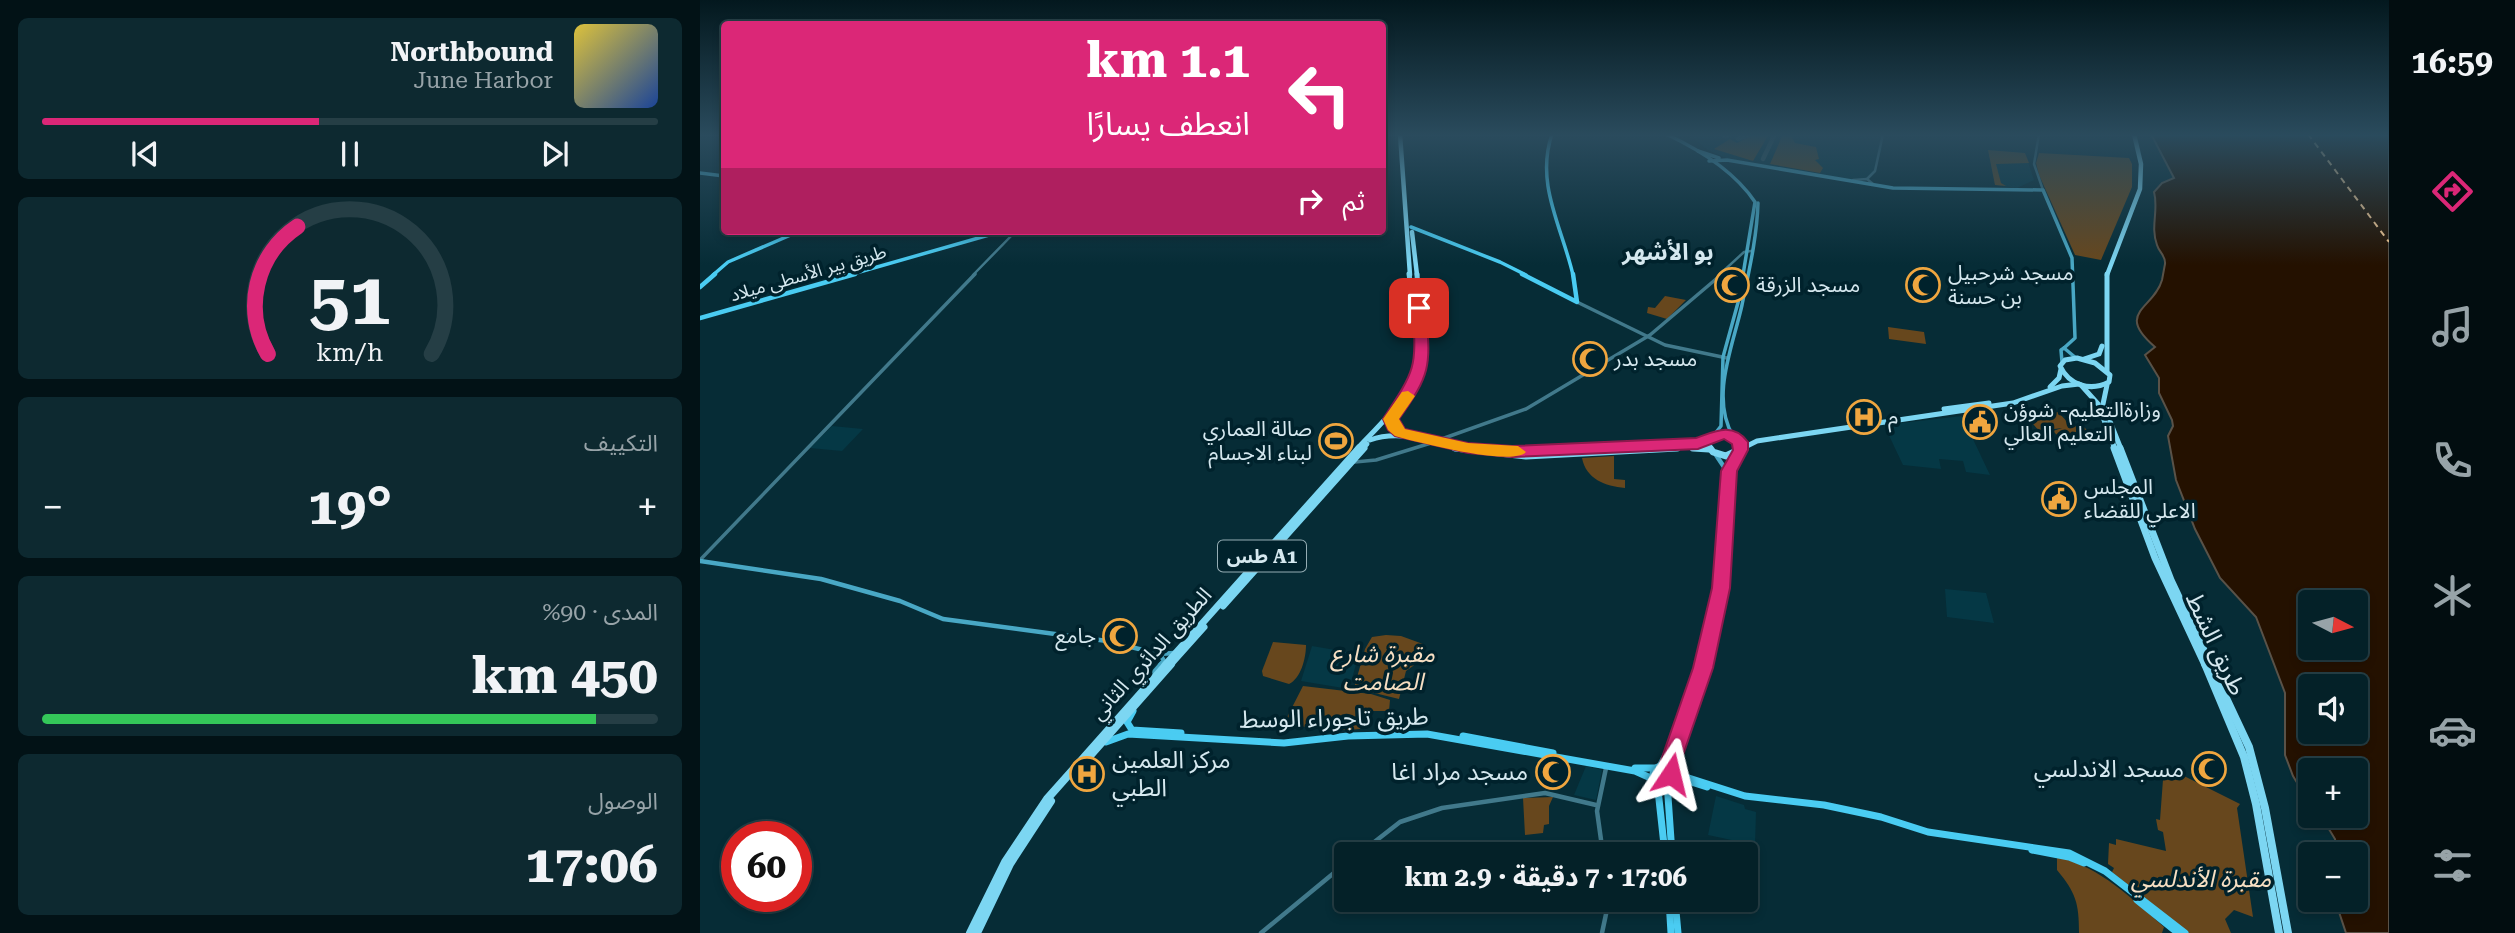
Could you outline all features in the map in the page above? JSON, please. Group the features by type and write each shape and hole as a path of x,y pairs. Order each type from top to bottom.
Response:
{"highway":[{"name":"الطريق الدائري الثاني","path":"1257,566 1393,409 1408,388 1418,359 1413,288 1408,260 1411,227 1406,178"},
{"name":"الطريق الدائري الثاني","path":"970,933 1005,862 1034,816 1176,652 1349,463 1358,458 1411,390 1423,359 1406,178"},
{"path":"1370,440 1388,434 1478,452 1519,455 1701,445 1713,452 1729,456 1739,451 1746,442 2025,398 2052,386 2059,378 2061,366 2096,357 2101,351 2104,270 2137,188 2137,178"},
{"path":"2107,371 2108,271 2140,189 2140,178"},
{"path":"1413,288 1411,264 1414,264 1417,277"},
{"path":"2081,359 2098,364 2107,371"},
{"name":"طريق الشط","path":"2061,366 2070,380 2080,385 2098,404 2155,558 2222,701 2244,757 2256,804 2279,933"},
{"name":"طريق الشط","path":"2107,371 2110,379 2106,385 2104,404 2162,559 2249,747 2265,808 2288,933"},
{"path":"1701,445 1711,437 1735,437 1746,442 2013,403 2032,399 2060,386 2106,385"},
{"path":"1394,413 1391,419 1393,426 1410,437"},
{"path":"1711,437 1707,443 1713,452"},
{"path":"1735,437 1739,451"},
{"name":"الطريق الدائري الثاني","path":"978,933 1024,839 1052,800 1247,577"}],"main road":[{"path":"1546,178 1546,185 1573,270 1577,302"},
{"path":"1711,437 1721,426 1725,358 1749,251 1754,200 1748,191 1731,178"},
{"path":"1838,178 1898,188 2043,190 2073,258 2075,338 2062,350 2064,357 2061,366"},
{"path":"1411,227 1500,262 1577,302"},
{"path":"700,287 724,264 791,235"},
{"name":"طريق بير الأسطى ميلاد","path":"700,318 989,235"},
{"path":"2064,348 2081,359"},
{"path":"1725,358 1725,423 1735,437"},
{"path":"1672,842 1669,776 1710,639 1723,573 1729,471 1739,451"},
{"path":"1664,842 1661,801 1653,775 1672,742 1698,667 1716,585 1725,471 1713,452"},
{"path":"700,561 821,579 900,601 943,620 1107,640 1159,654 1176,652"},
{"path":"1149,683 1164,661 1159,654"},
{"name":"طريق تاجوراء الوسط","path":"1140,700 1127,722 1132,730 1284,743 1348,736 1427,734 1641,772 1656,780 1669,776"},
{"name":"طريق تاجوراء الوسط","path":"1097,748 1114,737 1128,734 1293,740 1348,733 1427,731 1636,768 1658,767 1669,776"},
{"path":"1669,776 1708,785 1758,802 1810,806 1858,815 1936,837 2069,857 2095,868 2123,886 2185,933"},
{"path":"2123,886 2178,933"},
{"path":"1670,912 1671,933"},
{"path":"1676,912 1678,933"}],"street":[{"path":"2039,178 2043,190"},
{"path":"1853,180 1867,179 1873,184"},
{"path":"700,561 1012,235"},
{"path":"1358,458 1376,460 1526,409 1645,337 1680,312 1695,294 1749,251"},
{"path":"1577,302 1645,337 1725,358"},
{"path":"1599,842 1596,805 1607,766"},
{"path":"1374,842 1400,822 1442,808 1545,793 1596,805"},
{"path":"1261,933 1334,873"},
{"path":"1602,933 1606,912"}],"shaded area":[{"path":"1840,178 1867,178 1855,180"},
{"path":"1994,178 2033,178 2034,180 2017,188 1995,185"},
{"path":"2174,178 2389,178 2389,933 2346,933 2339,912 2368,912 2368,842 2335,842 2328,828 2368,828 2368,758 2298,758 2298,784 2285,755 2285,693 2256,617 2220,578 2195,529 2176,480 2168,436 2173,426 2172,420 2159,393 2159,378 2145,355 2155,347 2143,335 2137,318 2158,290 2165,264 2155,238 2154,192 2162,183"},
{"path":"1962,416 1990,475 1966,472 1963,461 1939,459 1941,469 1903,465 1884,425"},
{"path":"832,426 863,429 842,451 810,448"},
{"path":"1945,589 1986,593 1994,623 1947,617"},
{"path":"1312,646 1359,654 1349,689 1301,681"},
{"path":"1586,766 1602,770 1596,800 1574,795"},
{"path":"1716,796 1756,812 1755,842 1708,835"}],"green space":[{"path":"1994,178 2000,178 2001,183 2006,186 1995,185"},
{"path":"2040,178 2132,178 2132,187 2101,260 2075,255"},
{"path":"1665,296 1686,300 1667,319 1647,313 1648,307 1655,308"},
{"path":"1888,327 1924,332 1926,344 1889,339"},
{"path":"2058,412 2072,427 2082,425 2095,438 2066,444 2053,431 2062,428 2039,431 2027,417"},
{"path":"1614,456 1614,479 1625,480 1625,488 1610,485 1592,476 1582,458"},
{"name":"مقبرة شارع الصامت","path":"1401,636 1423,644 1420,661 1406,671 1399,699 1354,688 1365,649 1372,637"},
{"path":"1273,642 1306,645 1302,667 1297,677 1289,684 1263,676 1262,671"},
{"path":"1303,686 1371,694 1390,700 1389,711 1366,711 1360,729 1282,727"},
{"name":"مقبرة الأندلسي","path":"2164,766 2240,804 2237,808 2253,917 2234,910 2225,919 2231,933 2188,933 2112,872 2114,868 2108,864 2109,843 2116,845 2116,839 2166,851 2163,832 2158,830 2156,819 2160,820"},
{"path":"1553,797 1549,806 1549,824 1544,825 1543,833 1525,835 1523,798"},
{"path":"2057,857 2088,868 2115,885 2164,927 2162,933 2079,933 2075,899 2057,870"}],"ferry route":[{"path":"2341,178 2389,242"}],"slow traffic":[{"path":"1408,396 1391,419 1391,423 1400,433 1468,448 1518,452"}],"place":[{"name":"مسجد الزرقة","path":"1732,285"},
{"name":"مسجد شرحبيل بن حسنة","path":"1923,285"},
{"name":"مسجد بدر","path":"1590,359"},
{"name":"م","path":"1864,417"},
{"name":"وزارةالتعليم- شوؤن التعليم العالي","path":"1980,422"},
{"name":"صالة العماري لبناء الاجسام","path":"1336,441"},
{"name":"المجلس الاعلي للقضاء","path":"2059,499"},
{"name":"جامع","path":"1120,636"},
{"name":"مسجد الاندلسي","path":"2209,769"},
{"name":"مسجد مراد اغا","path":"1553,772"},
{"name":"مركز العلمين الطبي","path":"1087,774"}],"district":[{"name":"بو الأشهر","path":"1668,252"}],"route":[{"path":"1419,308 1423,359 1411,390 1391,419 1391,423 1400,433 1468,448 1512,452 1698,443 1723,433 1737,438 1740,442 1740,450 1731,462 1729,471 1721,588 1703,668 1670,761 1668,769 1671,774"}]}
